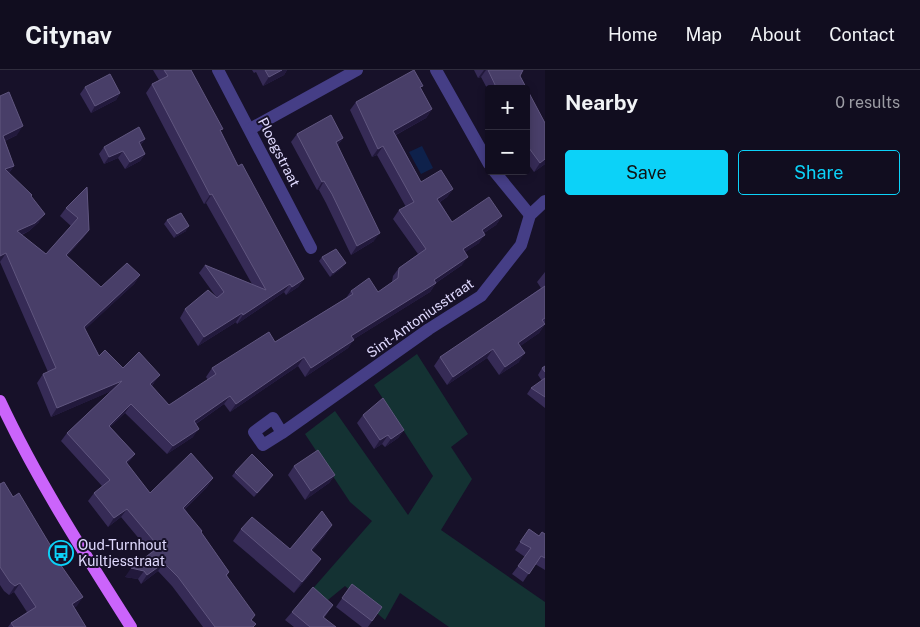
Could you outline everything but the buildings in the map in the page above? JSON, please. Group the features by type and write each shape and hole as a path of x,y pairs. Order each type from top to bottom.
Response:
{"main road":[{"path":"0,401 59,515 131,627"}],"street":[{"name":"Ploegstraat","path":"218,70 250,128 311,248"},
{"path":"250,128 357,70"},
{"path":"436,70 485,157"},
{"path":"497,175 530,214 545,201"},
{"name":"Sint-Antoniusstraat","path":"282,433 429,329 481,296 521,245 530,214"}],"green space":[{"path":"417,354 468,434 451,447 472,479 441,530 545,602 545,627 449,627 400,593 385,620 345,586 323,604 309,593 372,521 350,502 305,434 335,411 408,515 433,476 374,385"}],"water":[{"path":"422,146 433,168 421,174 409,152"}],"place":[{"name":"Oud-Turnhout Kuiltjesstraat","path":"61,553"}]}
